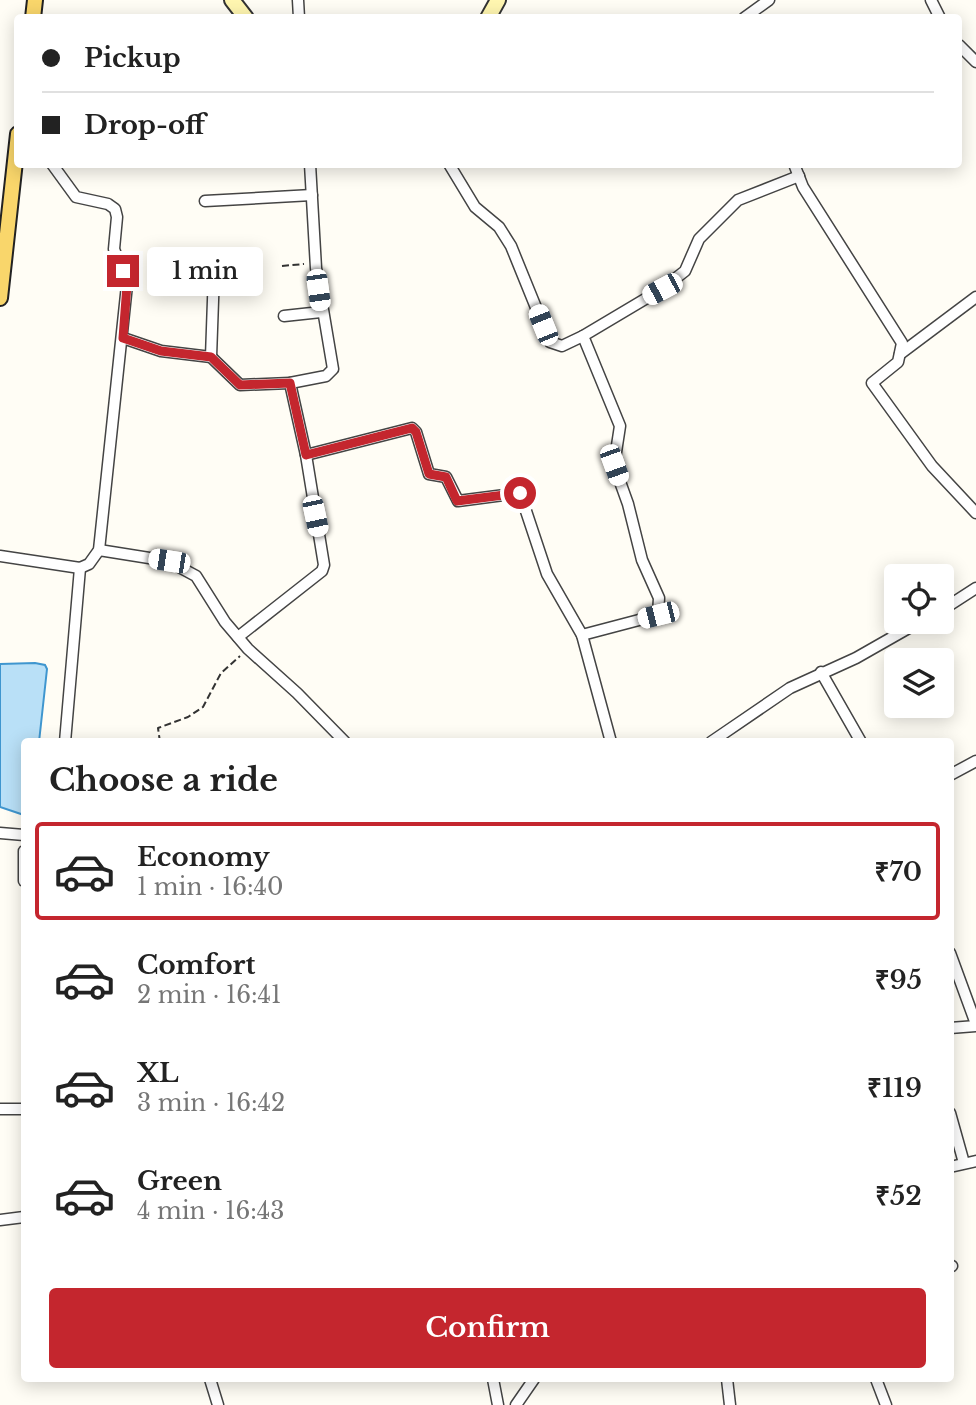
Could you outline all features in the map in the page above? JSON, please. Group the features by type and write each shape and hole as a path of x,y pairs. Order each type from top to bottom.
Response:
{"main road":[{"path":"0,298 14,168"}],"street":[{"path":"232,0 243,14"},
{"path":"750,14 769,0"},
{"path":"962,48 976,62"},
{"path":"0,556 80,568 89,564 99,550 127,285 114,249 117,217 115,209 108,204 76,197 55,168"},
{"path":"123,338 161,351 211,357 240,385 290,383 331,374 331,344 321,312 315,263 310,168"},
{"path":"451,168 475,207 499,227 512,246 550,342 562,346 662,289 685,271 699,239 738,200 799,176"},
{"path":"796,168 864,287 891,321 902,343 898,362 872,383 932,466 976,513"},
{"path":"205,201 313,195"},
{"path":"211,357 214,272"},
{"path":"900,354 976,297"},
{"path":"284,316 321,312"},
{"path":"582,635 658,615 659,598 642,560 628,504 614,465 620,426 583,336"},
{"path":"238,637 322,571 324,565 306,455 290,383"},
{"path":"306,455 412,428 416,432 429,474 446,477 457,501 520,493 547,574 582,635 610,738"},
{"path":"99,550 169,561 196,576 248,649 341,738"},
{"path":"65,738 80,568"},
{"path":"954,602 976,588"},
{"path":"717,738 790,688 856,658 898,634"},
{"path":"821,672 859,738"},
{"path":"954,773 976,761"},
{"path":"0,832 21,835"},
{"path":"954,964 976,1025 954,1028"},
{"path":"0,1109 21,1109"},
{"path":"954,1127 964,1163"},
{"path":"954,1166 976,1161"},
{"path":"0,1220 21,1217"},
{"path":"212,1382 218,1405"},
{"path":"494,1382 498,1405"},
{"path":"516,1405 532,1382"},
{"path":"727,1382 730,1405"},
{"path":"877,1382 886,1405"}],"path":[{"path":"282,266 315,263"},
{"path":"159,738 158,728 188,717 204,707 221,673 248,649"}],"water":[{"path":"35,663 45,665 47,669 39,738 21,738 21,814 0,807 0,664"}],"route":[{"path":"123,271 127,300 123,338 161,351 211,357 240,385 290,383 306,455 405,427 412,428 416,432 426,470 429,474 442,475 450,481 457,501 520,493"}]}
